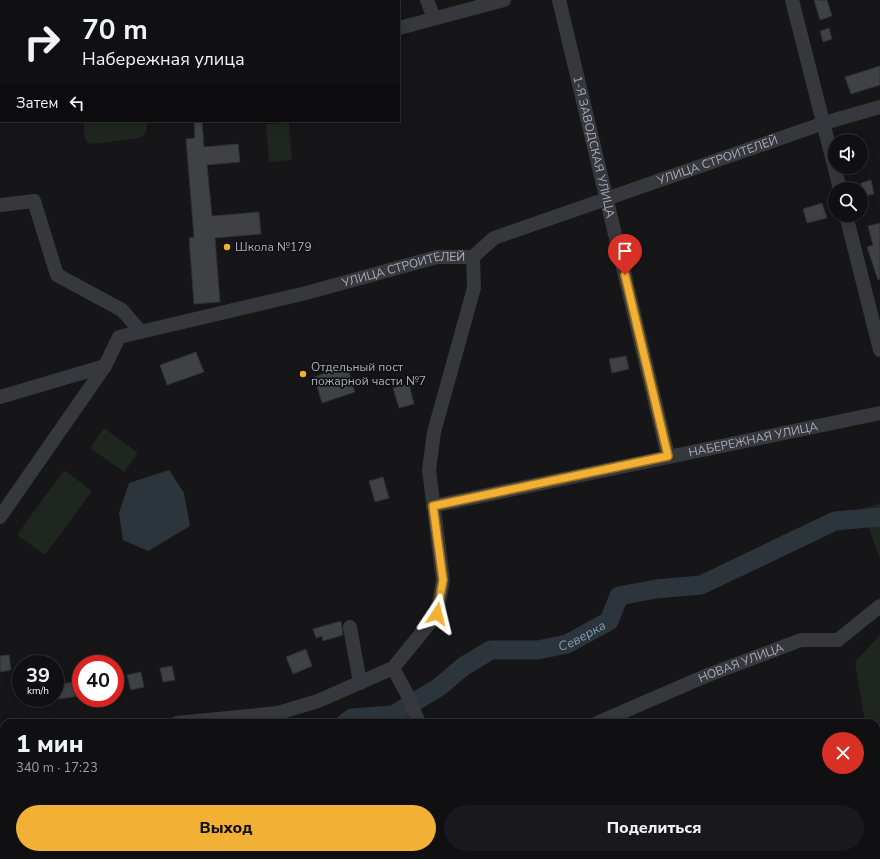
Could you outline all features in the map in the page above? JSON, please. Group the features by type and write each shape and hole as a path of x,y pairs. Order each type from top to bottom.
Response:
{"street":[{"path":"427,0 434,18"},
{"path":"400,28 504,0"},
{"name":"1-Я ЗАВОДСКАЯ УЛИЦА","path":"559,0 668,456"},
{"path":"792,0 838,182"},
{"name":"УЛИЦА СТРОИТЕЛЕЙ","path":"105,366 119,337 306,293 437,257 473,257 494,238 824,123 880,107"},
{"path":"0,205 34,200 57,275 122,310 141,332"},
{"path":"848,222 880,350"},
{"path":"214,719 278,712 318,701 393,668 437,614 443,580 429,470 434,432 474,288 473,257"},
{"path":"0,397 105,366"},
{"path":"0,517 79,410 105,366"},
{"name":"НАБЕРЕЖНАЯ УЛИЦА","path":"433,506 880,413"},
{"name":"НОВАЯ УЛИЦА","path":"606,719 708,675 801,640 838,640 880,606"},
{"path":"350,627 360,683"},
{"path":"393,668 407,694 417,718"}],"shaded area":[{"path":"84,122 147,122 146,131 140,138 92,144 87,142 84,135"},
{"path":"289,123 292,160 269,162 266,124"},
{"path":"104,428 138,453 124,472 90,448"},
{"path":"64,470 92,491 45,555 17,535"},
{"path":"169,470 184,493 190,526 148,551 123,540 119,513 129,483"},
{"path":"880,503 880,559 862,509"},
{"path":"880,635 880,719 864,719 855,662"}],"building":[{"path":"814,0 827,0 832,16 820,20"},
{"path":"829,28 832,39 823,42 820,31"},
{"path":"880,66 880,85 851,94 845,77"},
{"path":"194,122 202,122 204,147 238,144 240,162 207,165 212,216 259,212 261,234 215,238 220,302 194,304 189,238 194,237 186,139 195,138"},
{"path":"871,180 874,194 868,195 868,182 864,182"},
{"path":"822,203 827,218 807,223 803,209"},
{"path":"880,223 880,279 878,280 867,247 873,245 868,226"},
{"path":"196,352 204,372 167,385 160,365"},
{"path":"626,356 629,369 612,373 609,359"},
{"path":"347,366 355,392 322,403 314,377"},
{"path":"409,384 414,404 399,408 393,388"},
{"path":"383,477 389,498 375,502 369,481"},
{"path":"341,621 343,635 323,641 322,636 316,638 313,629"},
{"path":"306,649 312,666 293,674 286,657"},
{"path":"9,655 11,670 0,672 0,656"},
{"path":"172,666 175,680 163,682 160,668"},
{"path":"141,672 144,687 131,690 127,675"},
{"path":"72,682 72,697 64,698 64,684"}],"waterway":[{"name":"Северка","path":"351,719 393,715 439,687 464,666 491,650 538,650 567,644 609,621 619,596 656,589 701,585 835,521 880,517"}],"place":[{"name":"Школа №179","path":"227,247"},
{"name":"Отдельный пост пожарной части №7","path":"303,374"}],"route":[{"path":"437,614 443,580 433,506 668,456 625,275"}]}
